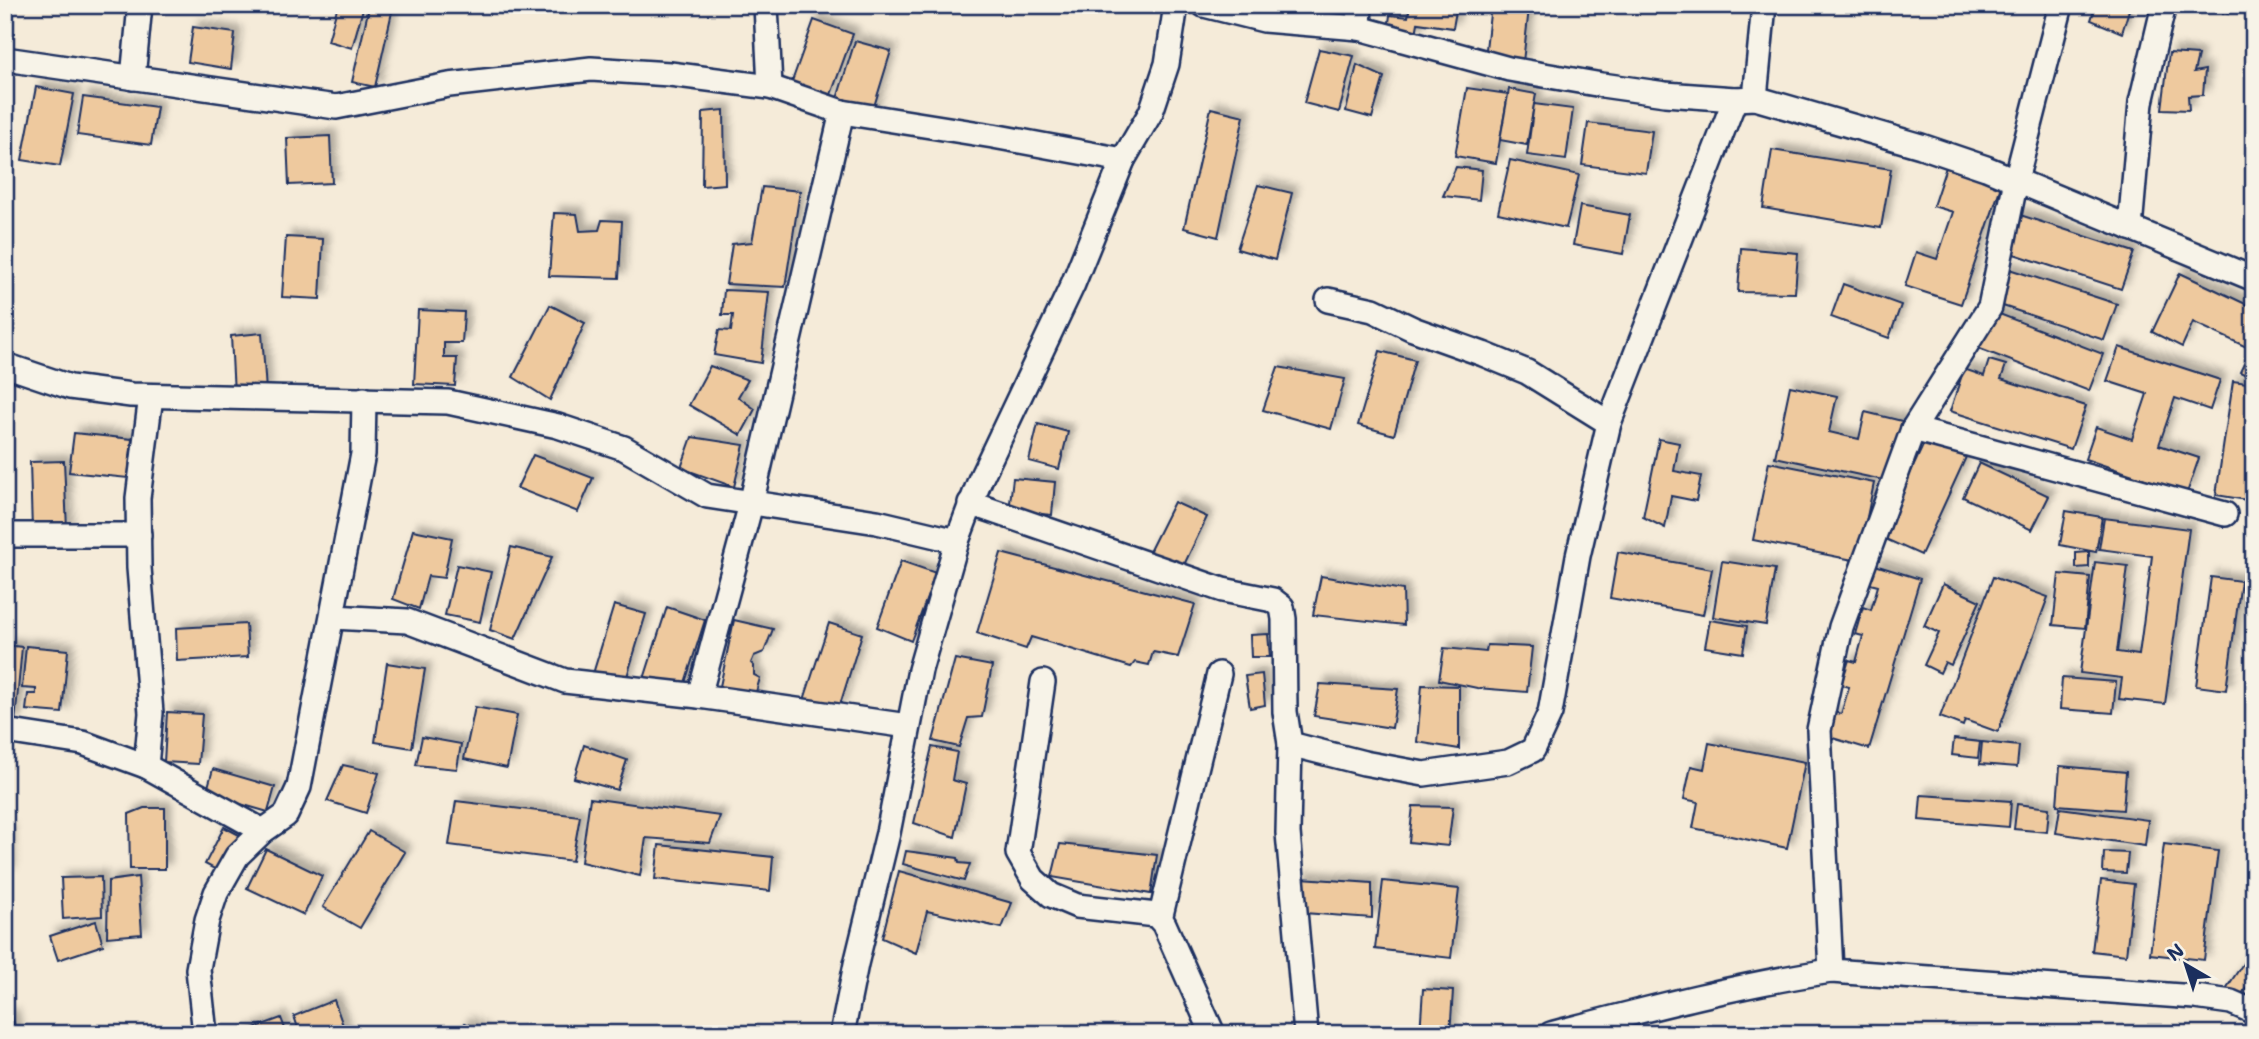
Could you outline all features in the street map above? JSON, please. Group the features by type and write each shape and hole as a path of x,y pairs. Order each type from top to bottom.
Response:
{"street":[{"path":"133,78 140,5"},
{"path":"766,5 770,87"},
{"path":"842,1034 888,834 920,670 957,541 970,503 1016,400 1073,284 1123,160 1151,112 1167,64 1176,5"},
{"path":"1204,5 1264,20 1359,17 1509,69 1665,94 1745,99 1921,146 2016,180 2254,279"},
{"path":"1290,744 1364,763 1424,774 1508,762 1533,750 1550,713 1578,556 1609,423 1745,99 1763,5"},
{"path":"1831,971 1819,730 1840,627 1913,429 1990,307 2016,180 2061,5"},
{"path":"2130,228 2141,102 2164,5"},
{"path":"5,59 336,107 449,85 591,69 670,74 770,87 842,112 1123,160"},
{"path":"699,696 751,504 842,112"},
{"path":"1328,300 1373,310 1413,329 1527,372 1609,423"},
{"path":"5,365 70,387 151,396 448,402 558,426 624,448 707,496 877,522 957,541"},
{"path":"146,766 150,713 138,498 151,396"},
{"path":"205,1034 198,969 207,920 216,893 237,856 263,831 286,815 299,787 363,454 364,399"},
{"path":"1913,429 2225,514"},
{"path":"970,503 1223,590 1273,600 1282,607 1285,712 1290,744 1288,833 1306,1034"},
{"path":"5,535 139,535"},
{"path":"333,617 407,621 565,681 699,696 908,726"},
{"path":"1160,919 1219,674"},
{"path":"1043,682 1018,852 1033,879 1051,895 1077,906 1156,915 1213,1034"},
{"path":"5,731 83,743 146,766 263,831"},
{"path":"1551,1034 1672,1002 1831,971 2196,997 2231,1002 2254,1012"}],"building":[{"path":"338,5 364,5 352,48 328,41"},
{"path":"1410,5 1457,5 1453,28 1418,23 1416,34 1388,30 1390,15 1408,17"},
{"path":"1491,5 1529,8 1523,62 1485,58"},
{"path":"2096,5 2124,5 2123,8 2129,10 2122,33 2091,20"},
{"path":"2229,5 2228,14 2183,7"},
{"path":"369,7 392,12 375,87 352,82"},
{"path":"814,20 853,34 829,100 790,87"},
{"path":"193,27 235,33 231,69 188,62"},
{"path":"855,41 891,51 872,113 836,102"},
{"path":"1319,49 1354,56 1339,112 1304,103"},
{"path":"2169,53 2198,55 2194,72 2205,70 2203,95 2188,96 2189,110 2162,109"},
{"path":"1357,65 1384,77 1372,118 1346,111"},
{"path":"36,87 74,94 60,166 22,160"},
{"path":"1467,88 1508,94 1496,163 1455,156"},
{"path":"1509,89 1536,94 1527,145 1500,140"},
{"path":"83,97 157,107 151,145 77,135"},
{"path":"1534,104 1573,109 1566,160 1527,155"},
{"path":"1211,108 1244,116 1218,237 1184,228"},
{"path":"724,110 725,184 702,186 703,112"},
{"path":"1588,123 1652,131 1646,173 1582,165"},
{"path":"330,136 332,183 289,185 287,138"},
{"path":"1772,150 1891,169 1881,228 1763,208"},
{"path":"1510,160 1579,175 1566,228 1498,213"},
{"path":"1456,167 1482,170 1479,200 1443,196"},
{"path":"1946,167 2001,186 1961,304 1905,286 1916,252 1937,259 1953,212 1933,206"},
{"path":"1258,185 1292,193 1275,260 1237,249"},
{"path":"762,187 800,191 785,287 726,284 732,244 752,242"},
{"path":"1580,206 1630,215 1623,254 1573,245"},
{"path":"554,213 577,214 580,231 599,230 602,220 622,221 619,278 549,276"},
{"path":"2017,214 2134,252 2121,289 2005,251"},
{"path":"286,237 323,239 320,299 282,297"},
{"path":"1741,248 1798,253 1795,293 1738,292"},
{"path":"2006,268 2117,304 2104,340 1994,303"},
{"path":"2180,273 2254,308 2254,379 2240,372 2251,349 2193,322 2182,347 2152,332"},
{"path":"1843,284 1901,305 1889,338 1831,317"},
{"path":"724,290 769,292 761,363 714,355 719,330 731,331 733,315 722,315"},
{"path":"550,305 585,323 550,400 513,377"},
{"path":"418,310 464,312 462,343 444,343 444,358 457,358 455,386 414,384"},
{"path":"1989,310 2103,354 2089,391 1975,347"},
{"path":"262,333 266,391 234,394 231,336"},
{"path":"2119,347 2220,380 2210,410 2175,398 2159,445 2199,458 2187,493 2085,459 2096,427 2132,439 2147,394 2107,381"},
{"path":"1380,351 1415,360 1394,435 1358,425"},
{"path":"1989,360 2006,365 2001,379 2086,406 2071,449 1950,411 1964,369 1984,376"},
{"path":"710,366 748,380 738,397 755,409 741,435 689,405"},
{"path":"1278,367 1345,379 1331,429 1263,410"},
{"path":"2233,381 2254,384 2254,454 2247,500 2216,495"},
{"path":"1790,386 1837,396 1829,432 1859,439 1865,412 1902,421 1888,481 1775,457"},
{"path":"1038,424 1068,432 1059,469 1029,461"},
{"path":"74,433 132,439 128,478 69,472"},
{"path":"692,437 744,445 734,487 681,468"},
{"path":"1659,439 1679,443 1674,471 1701,476 1696,501 1671,496 1665,528 1643,517"},
{"path":"1926,439 1966,457 1921,555 1881,537"},
{"path":"533,455 593,478 578,512 517,488"},
{"path":"64,461 67,529 32,531 30,462"},
{"path":"1769,462 1874,483 1858,561 1753,540"},
{"path":"1979,463 2049,496 2032,530 1963,497"},
{"path":"1013,478 1055,482 1052,515 1009,511"},
{"path":"1174,502 1207,517 1182,569 1147,556"},
{"path":"2066,511 2102,517 2096,552 2060,545"},
{"path":"2104,518 2189,529 2165,704 2119,699 2122,678 2080,673 2095,562 2128,566 2117,652 2139,655 2152,556 2099,549"},
{"path":"413,530 452,538 444,578 428,576 419,609 393,599"},
{"path":"511,547 552,557 515,639 490,630"},
{"path":"1618,552 1712,569 1703,615 1610,598"},
{"path":"2089,552 2089,567 2076,568 2076,553"},
{"path":"1001,553 1195,604 1178,657 1153,652 1149,665 1135,662 1131,667 1031,637 1026,649 977,633"},
{"path":"901,561 936,573 911,641 877,627"},
{"path":"1722,561 1775,569 1766,625 1713,617"},
{"path":"457,565 491,572 480,622 445,615"},
{"path":"1875,565 1920,579 1869,749 1826,736 1834,712 1841,714 1849,687 1841,685 1849,660 1856,662 1863,636 1855,634 1863,607 1871,610 1878,586 1870,584"},
{"path":"2059,574 2090,577 2085,628 2053,625"},
{"path":"1321,576 1403,590 1404,625 1313,615"},
{"path":"1993,577 2048,597 1998,732 1965,720 1963,726 1940,717"},
{"path":"2211,577 2241,581 2226,690 2196,686"},
{"path":"1943,584 1980,601 1951,665 1945,662 1940,673 1924,665 1939,633 1924,626"},
{"path":"614,605 646,614 625,683 592,677"},
{"path":"667,607 705,620 683,689 644,679"},
{"path":"734,620 773,629 764,652 754,656 751,663 754,666 754,675 760,678 754,699 719,691"},
{"path":"1710,620 1747,626 1743,653 1705,647"},
{"path":"829,623 862,634 839,708 804,700"},
{"path":"246,624 248,657 177,661 176,628"},
{"path":"1268,634 1270,657 1251,657 1250,635"},
{"path":"5,645 22,647 15,722 5,721"},
{"path":"1487,645 1532,647 1527,692 1477,688 1439,680 1444,648 1486,652"},
{"path":"26,646 68,650 62,713 26,710 28,694 36,694 36,689 22,688"},
{"path":"955,659 992,666 982,717 968,718 959,747 933,741"},
{"path":"387,663 425,669 412,748 375,742"},
{"path":"1262,674 1265,705 1250,708 1245,676"},
{"path":"2062,678 2116,682 2113,713 2060,709"},
{"path":"1320,684 1398,689 1392,728 1314,716"},
{"path":"1422,685 1459,686 1459,749 1417,742"},
{"path":"475,707 517,715 507,768 464,759"},
{"path":"167,712 202,714 198,764 164,762"},
{"path":"422,737 461,744 457,769 416,765"},
{"path":"1954,739 1980,742 1978,758 1952,755"},
{"path":"1982,742 2019,746 2017,767 1980,764"},
{"path":"1709,743 1805,762 1787,848 1693,828 1698,802 1684,799 1691,766 1704,769"},
{"path":"584,745 627,760 617,790 574,778"},
{"path":"932,747 957,752 952,780 966,784 955,837 914,823"},
{"path":"343,765 379,773 366,813 327,801"},
{"path":"2060,766 2126,772 2123,810 2057,805"},
{"path":"213,769 275,787 268,812 206,794"},
{"path":"1921,795 2011,801 2009,827 1919,820"},
{"path":"590,798 720,816 710,843 646,838 640,876 581,862"},
{"path":"456,801 580,816 572,861 449,845"},
{"path":"2017,804 2049,808 2047,832 2014,829"},
{"path":"1413,806 1453,807 1448,846 1409,842"},
{"path":"144,808 165,808 165,869 130,869 129,814"},
{"path":"2060,808 2148,820 2145,846 2056,833"},
{"path":"224,827 243,837 224,874 205,864"},
{"path":"5,831 8,831 9,872 5,872"},
{"path":"369,831 405,852 360,928 323,907"},
{"path":"1060,844 1157,855 1151,894 1052,877"},
{"path":"2164,844 2218,851 2204,960 2150,954"},
{"path":"659,845 773,857 770,891 655,879"},
{"path":"266,849 322,876 304,915 247,888"},
{"path":"906,851 958,858 959,863 970,864 964,881 903,864"},
{"path":"2104,852 2128,853 2126,873 2103,872"},
{"path":"899,871 1012,903 1002,928 927,911 916,953 882,938"},
{"path":"101,877 102,916 63,919 61,878"},
{"path":"138,877 142,934 107,937 108,881"},
{"path":"1301,878 1372,883 1372,918 1304,913"},
{"path":"2101,880 2134,884 2126,955 2092,951"},
{"path":"1383,881 1459,889 1451,958 1375,949"},
{"path":"96,921 103,945 58,960 50,936"},
{"path":"2244,962 2254,968 2254,976 2240,997 2226,989"},
{"path":"1423,989 1453,991 1450,1034 1420,1034"},
{"path":"334,1000 346,1034 300,1034 294,1016"},
{"path":"12,1015 16,1034 5,1034 5,1017"},
{"path":"281,1018 287,1034 238,1034"},
{"path":"465,1023 485,1034 459,1034"}]}
